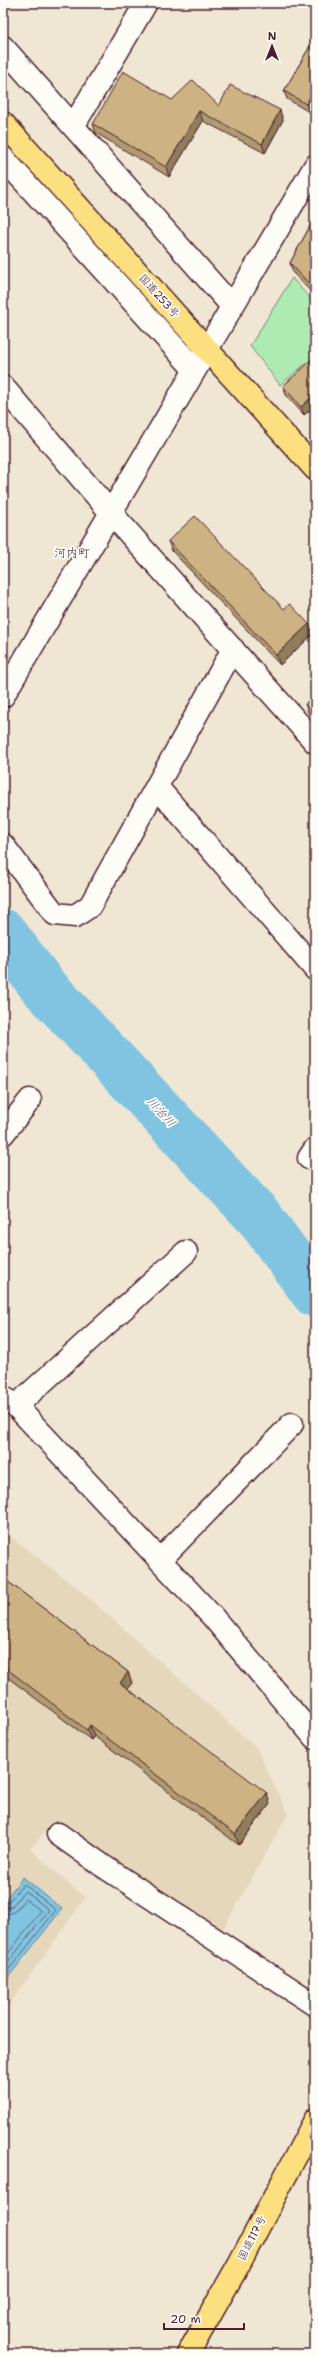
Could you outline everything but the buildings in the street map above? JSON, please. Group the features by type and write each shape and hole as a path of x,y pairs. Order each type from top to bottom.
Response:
{"highway":[{"name":"国道253号","path":"3,123 315,470"},
{"name":"国道117号","path":"188,2354 239,2264 315,2120"}],"street":[{"path":"74,125 146,3"},
{"path":"3,47 232,304"},
{"path":"3,158 195,370"},
{"path":"3,696 112,514 232,304 315,166"},
{"path":"3,387 112,514 315,742"},
{"path":"3,845 55,914 74,916 90,906 232,649"},
{"path":"157,787 315,969"},
{"path":"3,1134 30,1100"},
{"path":"186,1252 10,1402 212,1616 315,1738"},
{"path":"160,1560 292,1424"},
{"path":"58,1834 102,1866 315,2004"}],"shaded area":[{"path":"3,1531 81,1591 256,1747 288,1814 222,1931 54,1821 30,1849 85,1898 4,2012"}],"green space":[{"path":"292,278 315,304 315,356 280,385 250,346"}],"water":[{"path":"23,1877 62,1909 3,1984 3,1902"}],"waterway":[{"name":"川治川","path":"3,933 42,985 259,1217 315,1293"}],"district":[{"name":"河内町","path":"72,553"}]}
